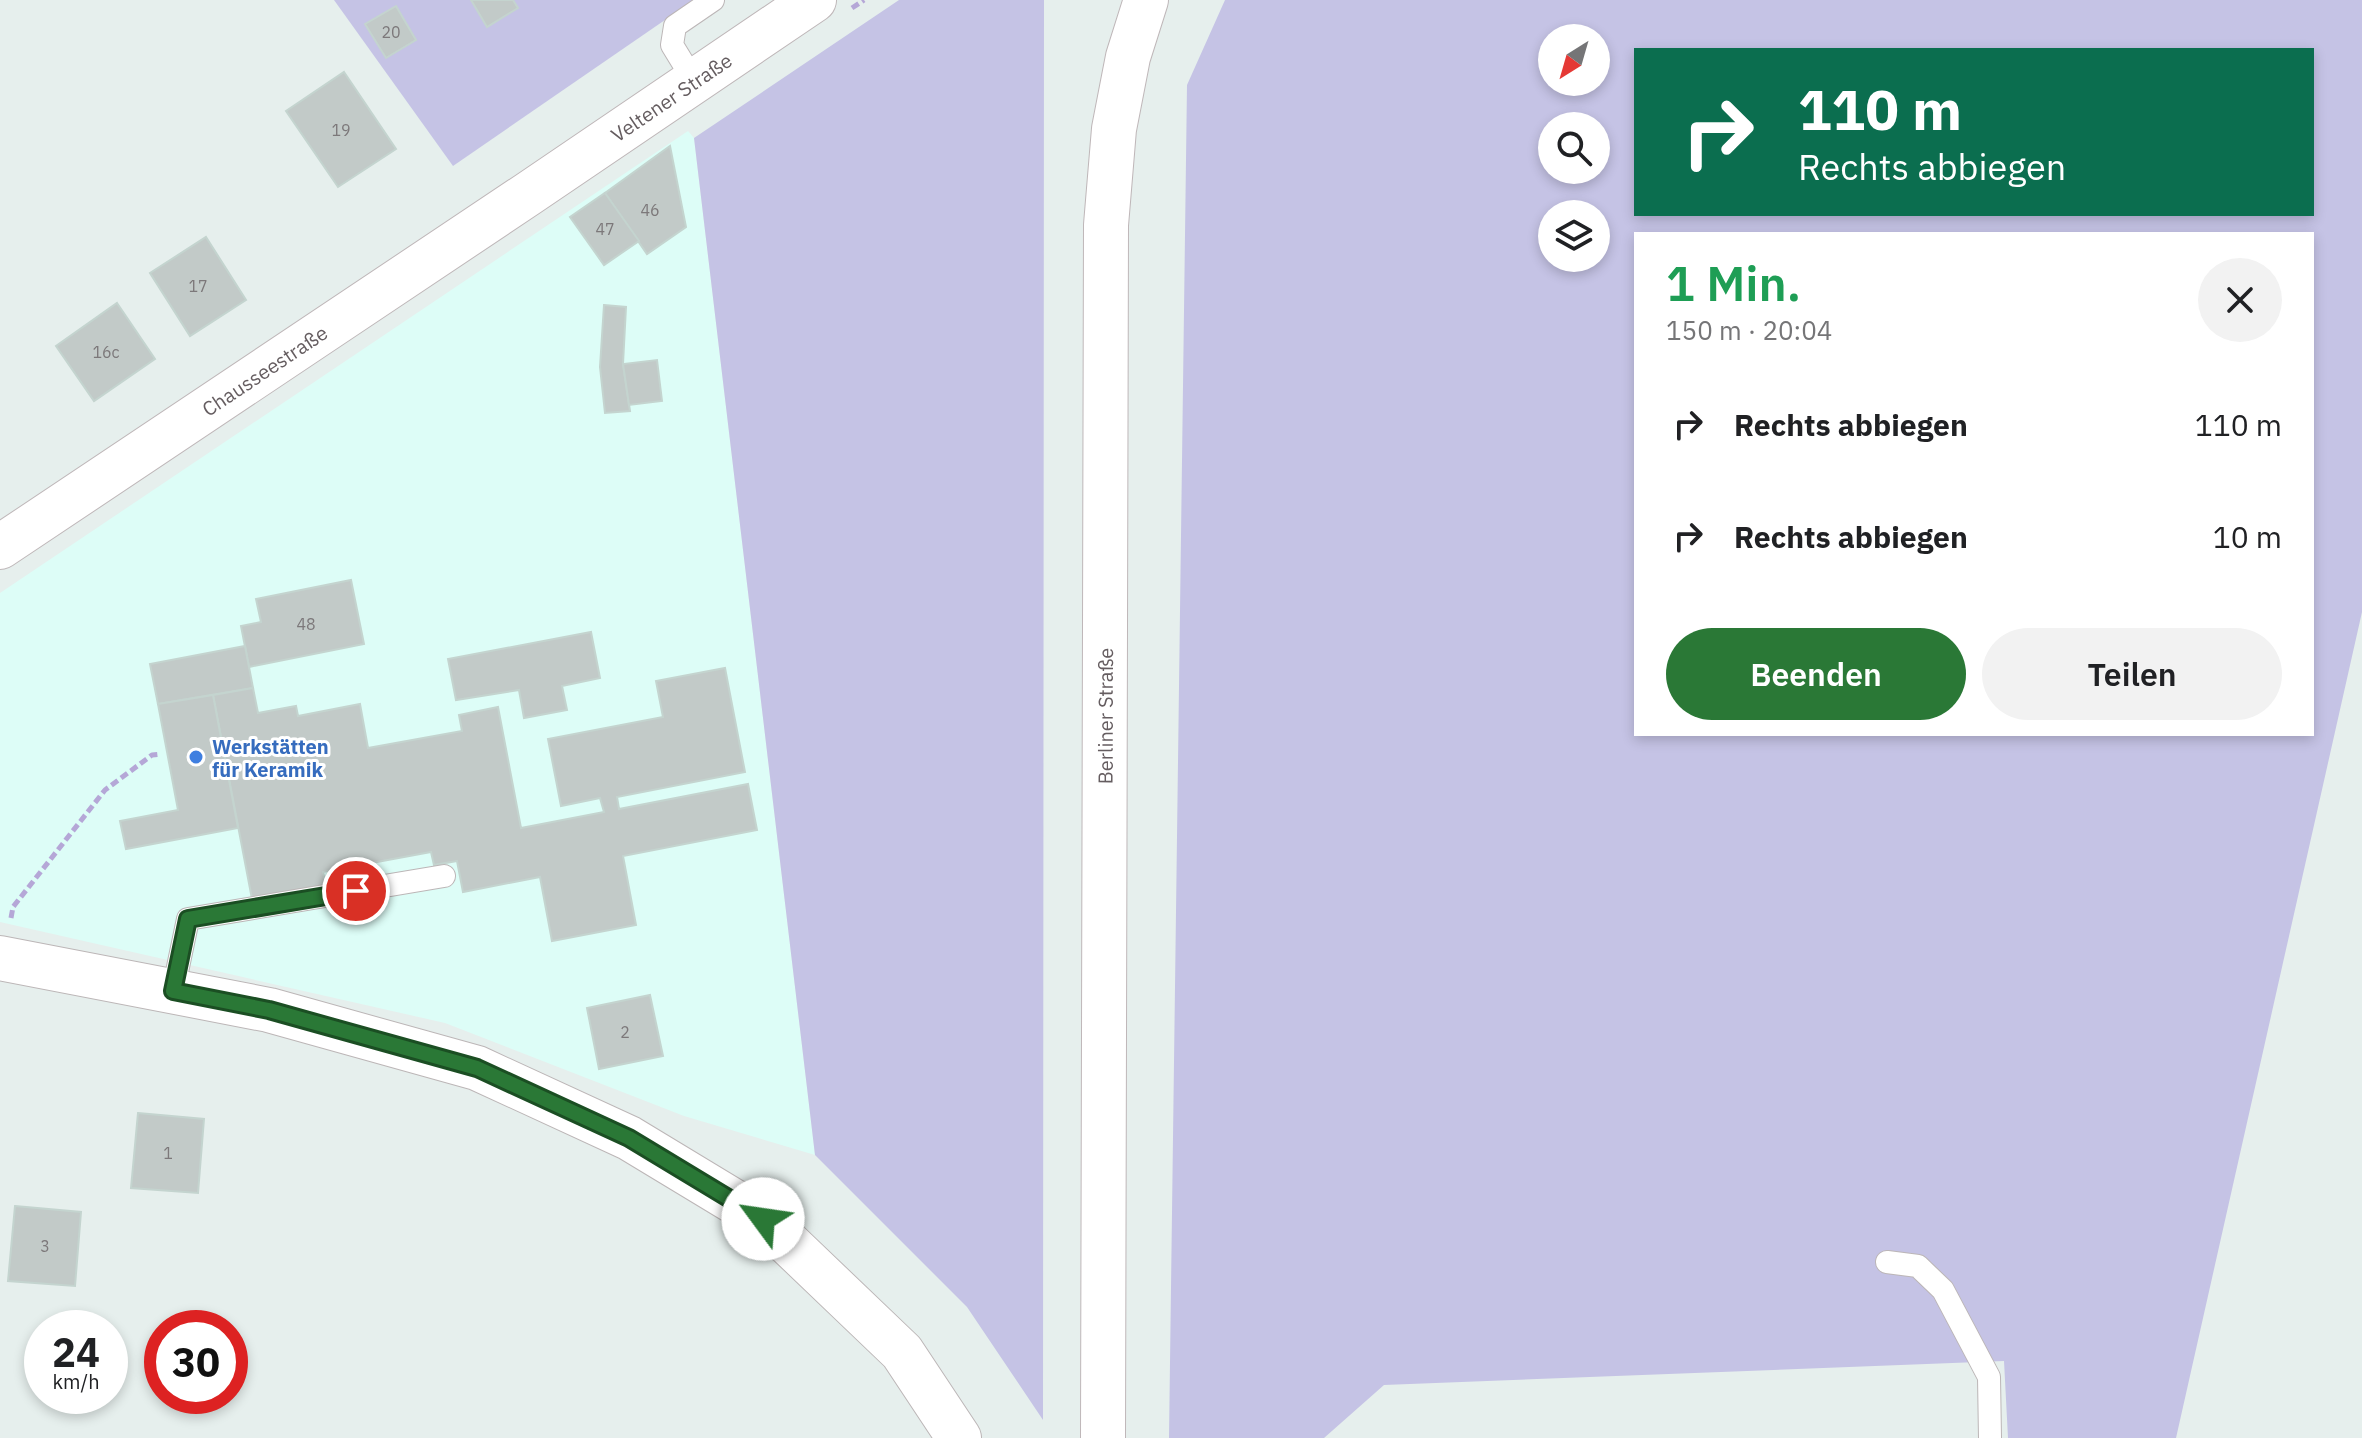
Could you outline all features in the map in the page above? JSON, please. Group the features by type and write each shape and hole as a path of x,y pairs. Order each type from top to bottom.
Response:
{"main road":[{"name":"Veltener Straße","path":"528,194 814,0"},
{"name":"Berliner Straße","path":"1103,1438 1106,225 1114,129 1128,57 1146,0"},
{"name":"Chausseestraße","path":"0,547 528,194"},
{"path":"1,958 269,1010 477,1068 629,1138 763,1219 902,1352 959,1438"}],"lane":[{"path":"694,81 672,45 675,26 713,0"},
{"path":"173,991 188,919 444,876"},
{"path":"1887,1262 1918,1266 1943,1290 1989,1377 1990,1438"}],"path":[{"path":"1,958 13,907 105,790 152,755 161,754"}],"shaded area":[{"path":"334,0 694,0 453,166"},
{"path":"899,0 1044,0 1043,1420 967,1307 815,1155 694,138"},
{"path":"1225,0 2362,0 2362,612 2176,1438 2008,1438 2004,1361 1384,1385 1324,1438 1169,1438 1187,85"},
{"path":"688,131 694,138 815,1155 684,1116 445,1023 0,922 0,593"}],"building":[{"path":"471,0 513,0 518,8 487,27"},
{"path":"396,6 416,40 386,58 365,24"},
{"path":"344,72 396,149 338,187 286,111"},
{"path":"670,146 686,227 647,254 605,193"},
{"path":"605,193 639,241 604,265 570,217"},
{"path":"206,237 246,300 190,336 150,273"},
{"path":"117,303 155,359 94,401 56,346"},
{"path":"604,305 626,307 623,364 630,411 605,413 600,367"},
{"path":"657,360 662,401 629,405 623,364"},
{"path":"351,580 364,644 249,667 241,626 261,622 256,599"},
{"path":"591,632 600,678 562,686 567,710 524,718 519,690 456,700 448,659"},
{"path":"245,646 253,688 158,704 150,664"},
{"path":"725,668 745,772 617,797 619,809 748,784 757,830 623,856 636,925 552,941 540,877 463,892 457,861 434,865 431,852 323,872 326,885 252,899 213,695 253,688 258,713 296,706 298,716 360,704 368,748 462,731 459,715 498,707 521,828 604,812 600,798 561,806 548,739 663,717 656,681"},
{"name":"Werkstätten für Keramik","path":"213,695 238,828 126,849 120,821 178,810 158,704"},
{"path":"650,995 663,1056 599,1069 587,1008"},
{"path":"138,1113 204,1119 198,1193 131,1188"},
{"path":"15,1206 81,1212 75,1286 8,1281"}],"place":[{"name":"Werkstätten für Keramik","path":"196,757"}],"route":[{"path":"356,891 188,919 173,991 269,1010 477,1068 629,1138 763,1219"}]}
